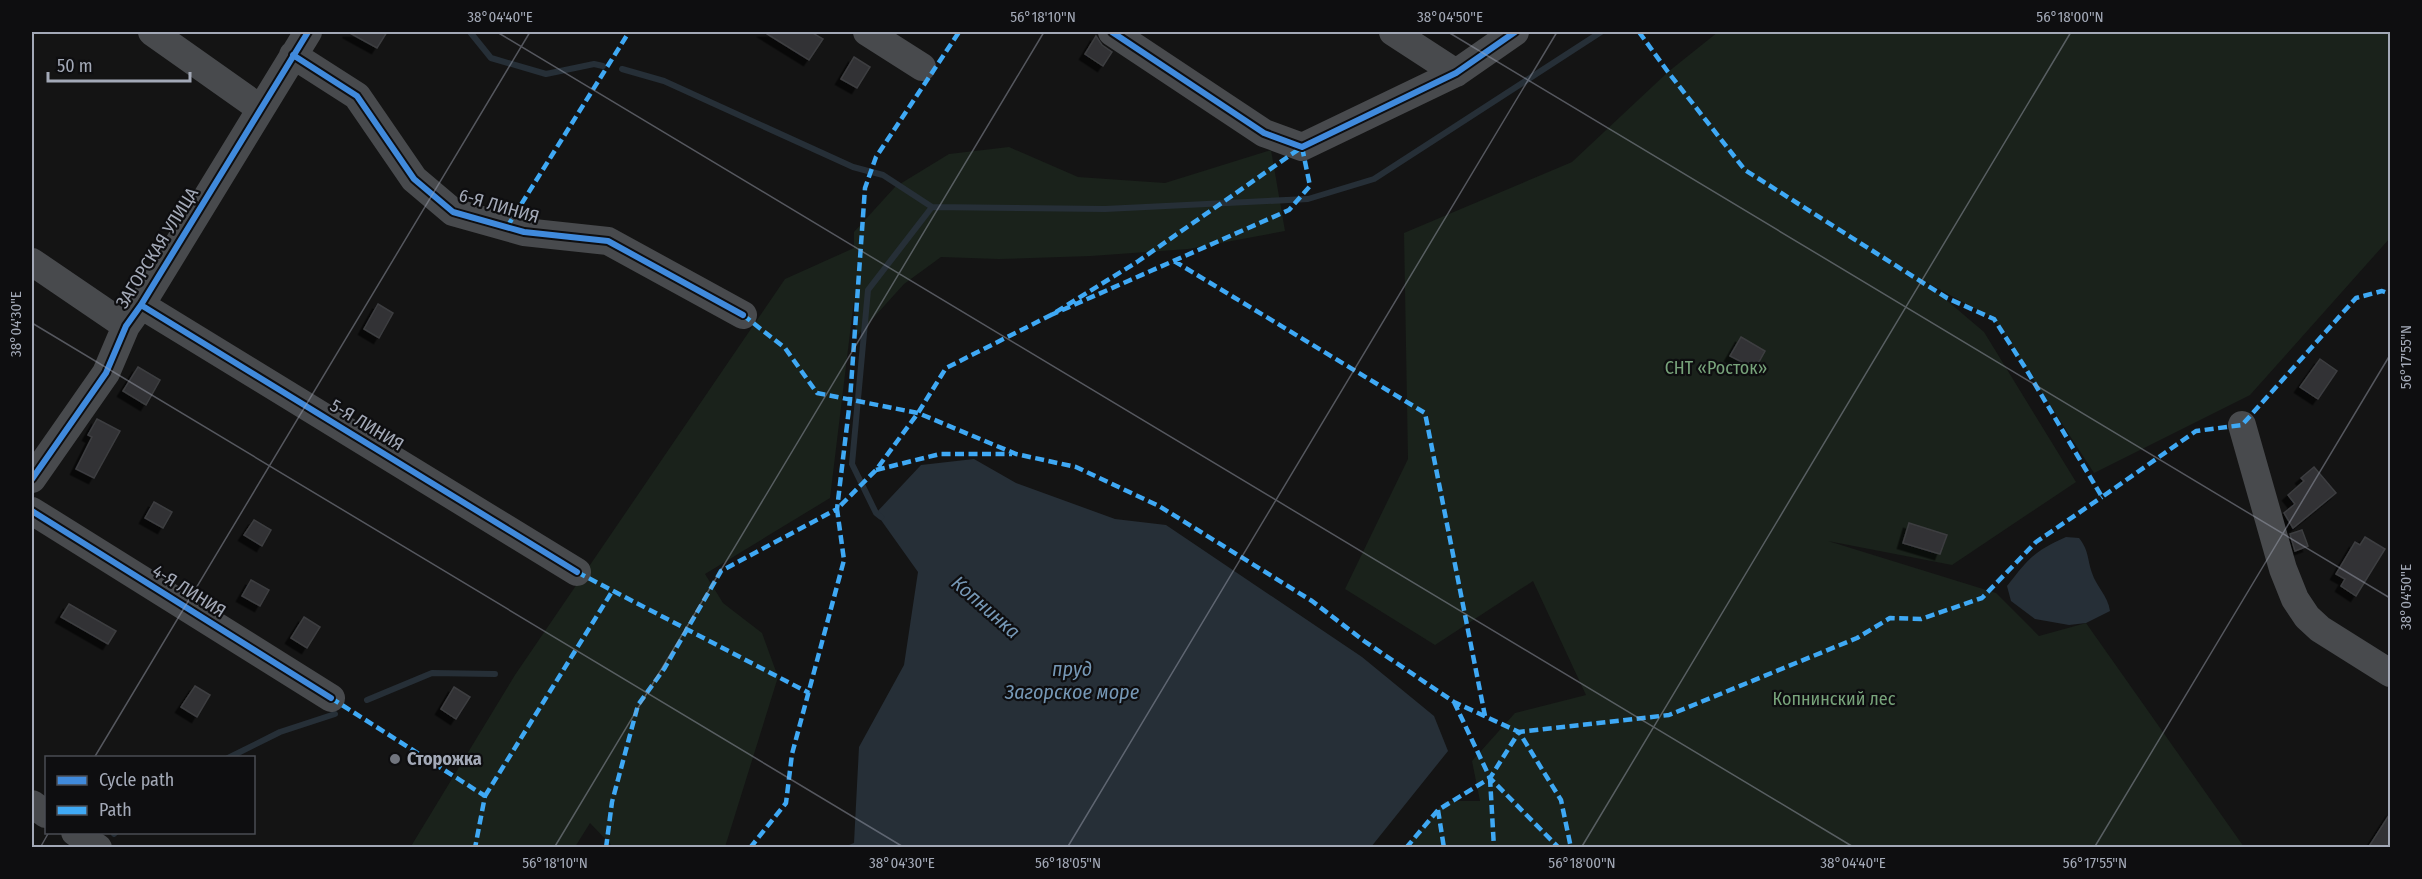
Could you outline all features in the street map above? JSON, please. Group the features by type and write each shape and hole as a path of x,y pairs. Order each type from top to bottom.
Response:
{"street":[{"path":"152,32 261,109"},
{"path":"867,32 922,67"},
{"path":"1112,32 1264,133 1302,147 1456,73 1515,32"},
{"path":"1393,32 1456,73"},
{"name":"ЗАГОРСКАЯ УЛИЦА","path":"32,479 106,373 134,316 300,43"},
{"name":"6-Я ЛИНИЯ","path":"300,43 357,96 414,179 453,212 524,232 609,241 743,315"},
{"name":"5-Я ЛИНИЯ","path":"32,262 134,316 577,572"},
{"path":"2242,425 2283,569 2295,599 2307,617 2320,629 2391,674"},
{"name":"4-Я ЛИНИЯ","path":"32,511 331,698"},
{"path":"32,804 45,813"},
{"path":"78,834 98,848"}],"green space":[{"path":"1718,32 2390,32 2390,238 2250,395 2094,473 1994,319 1924,281 1984,332 2076,482 1952,565 1828,541 1996,593 2039,636 2086,623 2244,847 1406,847 1445,801 1480,801 1472,761 1515,713 1586,695 1533,581 1435,645 1345,589 1408,459 1404,233 1572,162 1668,72"},
{"path":"1009,147 1078,177 1165,183 1271,150 1285,231 1188,249 1091,256 999,259 941,257 904,284 856,337 854,300 830,498 705,574 723,603 762,633 778,677 725,847 613,847 590,823 575,847 410,848 515,675 785,279 854,248 854,232 895,187 949,154"}],"water":[{"name":"пруд Загорское море","path":"974,459 1016,483 1115,519 1166,525 1362,657 1434,716 1448,751 1371,847 844,847 854,843 859,747 904,665 918,572 876,513 921,465"},
{"path":"2066,537 2079,538 2086,551 2094,578 2109,606 2110,611 2086,623 2069,625 2035,619 2011,601 2007,586 2032,557"}],"building":[{"path":"348,32 387,32 377,48"},
{"path":"764,32 811,32 823,39 809,60"},
{"path":"1096,36 1102,45 1112,52 1103,66 1085,54"},
{"path":"854,57 870,67 857,88 841,79"},
{"path":"378,304 393,313 379,338 364,329"},
{"path":"1741,337 1765,351 1755,369 1730,356"},
{"path":"2320,359 2337,371 2318,399 2300,387"},
{"path":"138,367 160,380 146,405 123,391"},
{"path":"97,419 120,431 94,478 76,469 92,437 88,435"},
{"path":"2314,467 2336,493 2293,528 2284,513 2295,504 2288,495 2304,481 2301,478"},
{"path":"154,502 172,512 163,528 145,518"},
{"path":"254,520 271,530 262,546 244,535"},
{"path":"1909,523 1947,535 1940,554 1903,543"},
{"path":"2302,530 2308,546 2295,551 2290,534"},
{"path":"2365,537 2385,549 2356,596 2341,586 2345,579 2336,574 2355,542 2360,545"},
{"path":"251,580 269,590 260,606 242,596"},
{"path":"69,604 116,631 108,644 61,617"},
{"path":"304,617 320,627 307,648 291,638"},
{"path":"195,686 210,695 197,717 181,707"},
{"path":"454,687 470,697 456,719 441,709"},
{"path":"2391,812 2391,848 2368,848"}],"waterway":[{"path":"470,32 491,58 546,74 594,64 603,66"},
{"path":"881,517 876,513 852,464 868,290 932,207 1105,209 1308,199 1374,179 1601,32"},
{"path":"622,69 664,81 853,167 883,175 932,207"},
{"path":"367,700 432,673 495,674"},
{"path":"232,756 280,732 335,714"}],"marked path":[{"path":"507,227 629,32"},
{"path":"606,848 612,802 638,705 664,669 721,571 837,509 850,400 865,188 876,157 959,32"},
{"path":"1639,32 1745,170 1947,298 1994,319 2102,497 2196,431 2242,425 2356,298 2382,291 2390,294"},
{"path":"750,848 786,803 792,754 844,560 837,509 876,470 918,413 946,368 1051,315 1137,262 1302,147 1310,186 1289,210 1051,315"},
{"path":"1174,261 1425,413 1485,716"},
{"path":"743,315 785,348 817,393 918,413 1016,454 1076,467 1159,506 1312,601 1364,641 1454,702 1519,732 1561,800 1571,848"},
{"path":"876,470 940,454 1012,454"},
{"path":"1406,848 1438,810 1490,778 1519,732 1669,715 1857,638 1890,618 1921,619 1982,598 2036,542 2102,497"},
{"path":"577,572 809,693"},
{"path":"485,796 613,590"},
{"path":"331,698 485,796 475,848"},
{"path":"1454,702 1490,778 1559,848"},
{"path":"1490,778 1494,848"},
{"path":"1438,810 1444,848"}],"cycle path":[{"path":"32,479 106,373 126,326 308,32"},
{"path":"1112,32 1264,133 1302,147 1456,73 1515,32"},
{"path":"293,55 357,96 414,179 453,212 524,232 608,241 743,315"},
{"path":"141,305 577,572"},
{"path":"32,511 331,698"}],"place":[{"name":"Сторожка","path":"395,759"}],"park label":[{"name":"СНТ «Росток»","path":"1716,368"},
{"name":"Копнинский лес","path":"1834,699"}],"water label":[{"name":"Копнинка","path":"986,607"}]}
